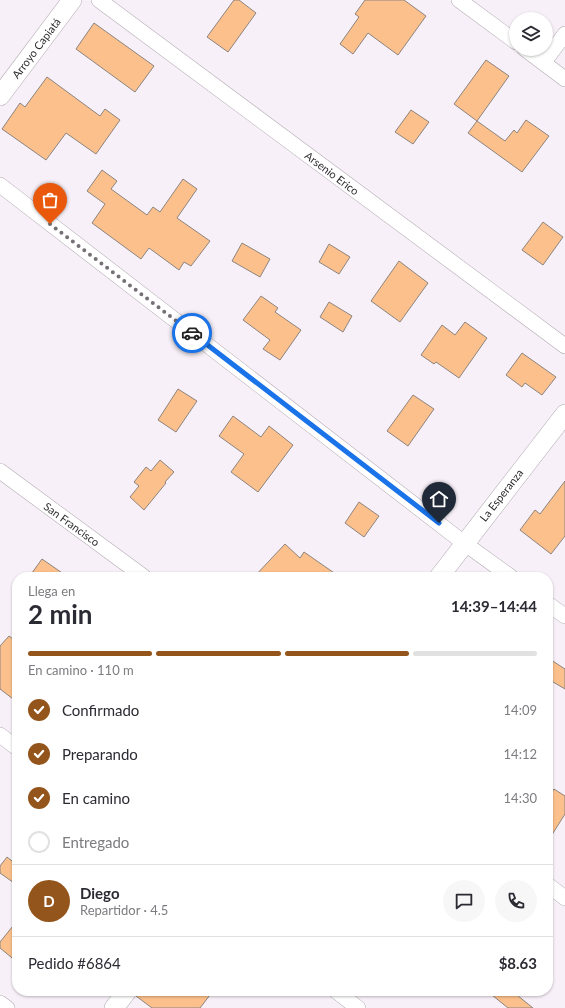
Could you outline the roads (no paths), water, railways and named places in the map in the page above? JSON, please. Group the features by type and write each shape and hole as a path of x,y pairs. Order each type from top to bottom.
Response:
{"street":[{"name":"Arroyo Capiatá","path":"0,96 72,0"},
{"name":"Arsenio Erico","path":"99,0 565,346"},
{"path":"459,0 509,37"},
{"path":"544,62 565,34"},
{"path":"535,56 565,79"},
{"path":"0,185 464,543 504,572"},
{"name":"La Esperanza","path":"443,572 565,414"},
{"name":"San Francisco","path":"0,471 137,572"},
{"path":"553,608 565,616"},
{"path":"0,735 12,744"},
{"path":"553,889 565,898"},
{"path":"114,1008 123,996"},
{"path":"342,996 358,1008"},
{"path":"0,1003 7,1008"}]}
